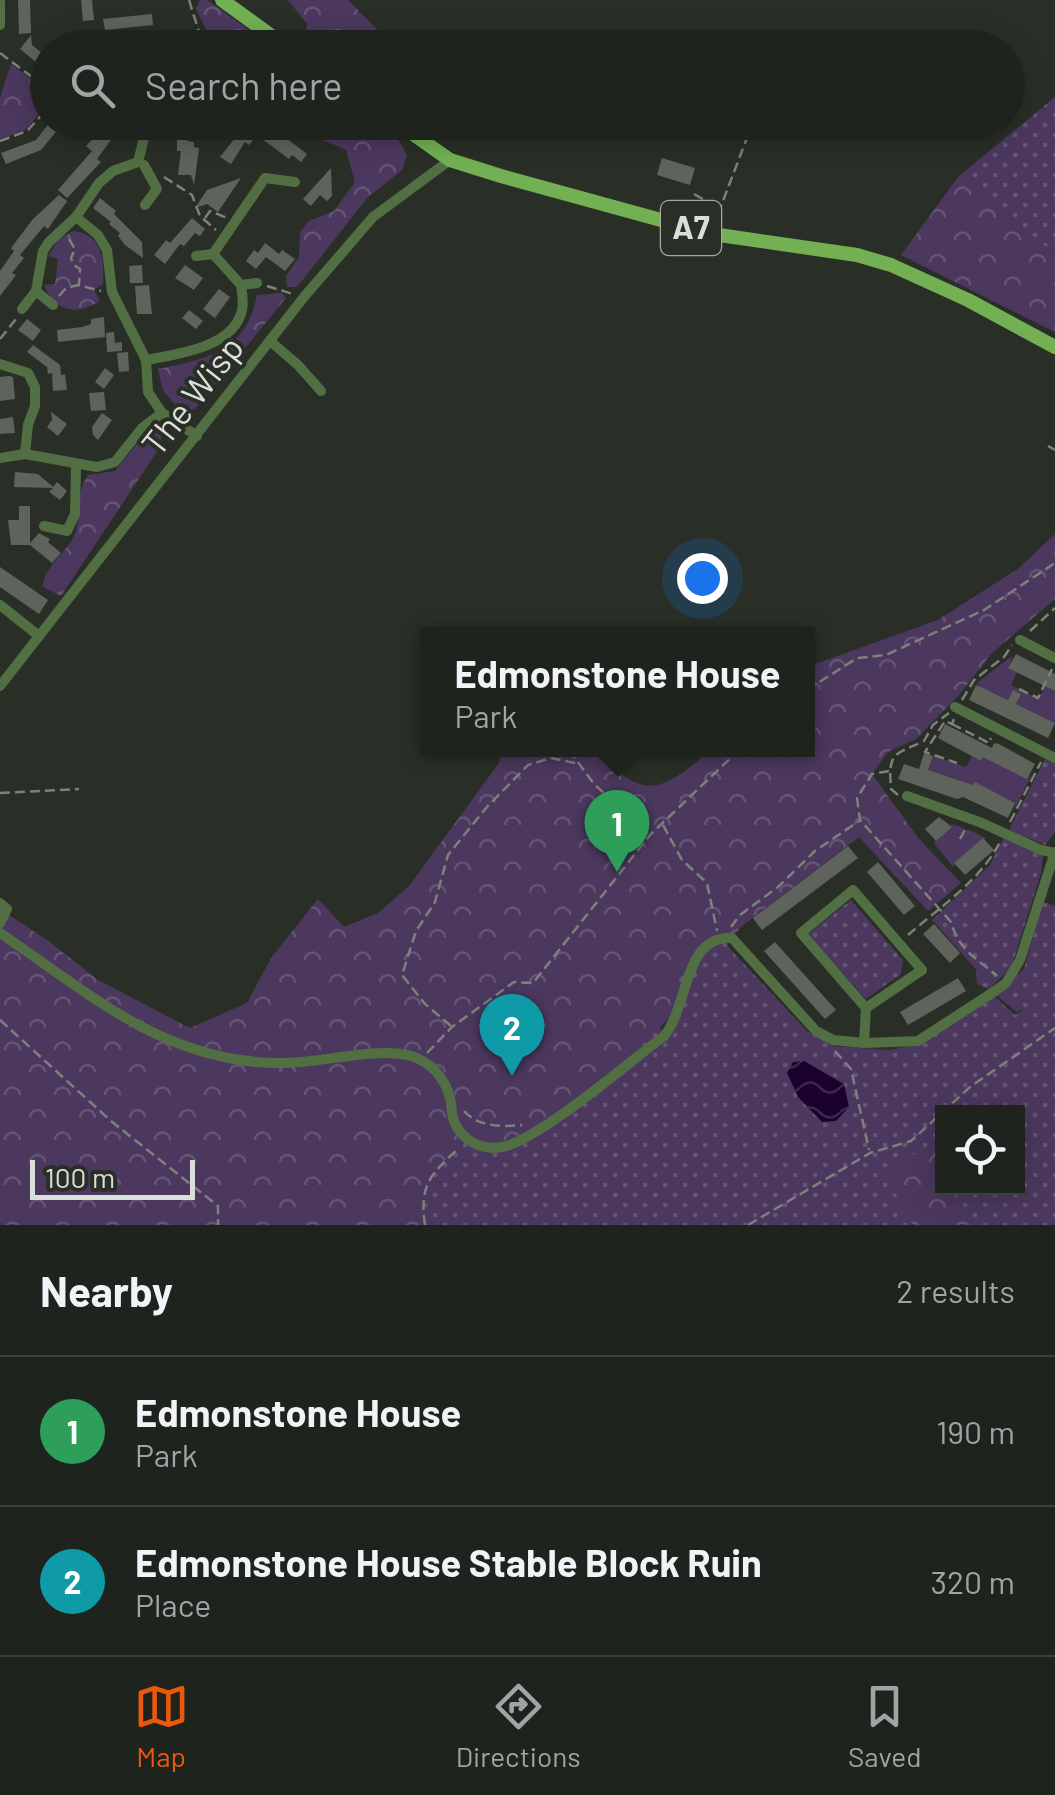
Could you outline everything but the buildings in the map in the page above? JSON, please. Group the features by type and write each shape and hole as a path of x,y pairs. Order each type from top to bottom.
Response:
{"main road":[{"path":"222,0 263,30"},
{"name":"A7","path":"422,140 450,160 712,234 857,255 891,265 968,300 1055,347"}],"street":[{"path":"0,2 0,25"},
{"path":"145,205 156,189 145,165 147,140"},
{"name":"The Wisp","path":"0,686 304,297 373,216 450,160"},
{"path":"22,309 36,291 43,251 76,218 99,183 112,171 145,165"},
{"path":"259,165 265,178"},
{"path":"434,172 474,172 594,202"},
{"path":"265,178 295,182"},
{"path":"196,256 213,254 265,178"},
{"path":"76,218 108,250 112,292 146,360 148,392 162,412 197,436"},
{"path":"146,360 202,348 226,334 242,312 242,286 213,254"},
{"path":"242,286 256,283"},
{"path":"36,291 53,305"},
{"path":"270,341 321,391"},
{"path":"0,364 28,374 35,387 25,454"},
{"path":"0,458 25,454 96,467 115,462 142,428 162,412"},
{"path":"44,526 66,531 75,514 76,466"},
{"path":"0,605 40,636"},
{"path":"1020,640 1055,661"},
{"path":"957,708 1050,756"},
{"path":"0,933 110,1010 208,1056 280,1064 383,1054 421,1059 440,1076 450,1096 454,1122 467,1140 478,1146 502,1148 534,1134 664,1036 676,1022 688,974 704,946 721,937 732,938 816,1032 832,1040 918,1041 1006,982 1020,960 1054,859 982,822 906,796"},
{"path":"864,1043 866,1008 801,933 853,890 922,970 866,1008"},
{"path":"0,903 7,909 0,923"}],"path":[{"path":"189,0 198,30"},
{"path":"0,53 30,76"},
{"path":"0,141 30,128"},
{"path":"712,234 745,140"},
{"path":"145,165 192,195 204,219 226,236"},
{"path":"694,194 716,206 718,214"},
{"path":"204,219 210,211 235,223"},
{"path":"64,230 75,250 71,258 80,269 78,286"},
{"path":"256,283 304,297"},
{"path":"53,305 66,288 78,286 112,292"},
{"path":"0,339 22,309"},
{"path":"1048,446 1055,450"},
{"path":"815,685 858,658 886,655 984,610 1055,563"},
{"path":"1019,689 1038,698 1055,661"},
{"path":"952,724 957,708"},
{"path":"957,763 926,752 945,721 989,743 996,728"},
{"path":"898,943 990,861 1050,756"},
{"path":"574,757 594,784 650,836"},
{"path":"421,1059 452,1026 514,982 533,982 650,836 732,757"},
{"path":"452,1026 425,1004 402,975 416,932 435,902 448,855 528,765 550,758 580,764"},
{"path":"889,770 872,774 856,798 860,820 950,922 956,942 1006,982"},
{"path":"0,793 79,789"},
{"path":"721,937 740,915 778,887 816,851 860,820"},
{"path":"662,824 682,860 706,882 721,937"},
{"path":"0,1020 111,1121 218,1206 218,1225"},
{"path":"748,1225 870,1153 911,1141 970,1087 1055,1028"},
{"path":"832,1040 851,1069 870,1153"},
{"path":"450,1096 470,1118 500,1127 548,1124"},
{"path":"425,1225 422,1203 429,1176 467,1140"}],"green space":[{"path":"200,0 207,0 249,30 206,30 196,9"},
{"path":"288,0 348,0 377,30 306,30 307,24"},
{"path":"11,64 30,78 30,124 25,130 0,139 0,98"},
{"path":"1055,97 1055,254 958,177 1003,140 1025,140 1025,122"},
{"path":"323,140 398,140 407,155 402,170 368,197 297,287 287,287 286,276 299,257 300,232 309,221 334,211 355,182 346,150"},
{"path":"958,177 1055,254 1055,332 901,255"},
{"path":"73,231 96,243 103,275 103,284 94,290 100,301 75,310 60,306 44,285 55,284 58,259 48,256 58,240"},
{"path":"282,293 286,298 194,410 177,407 163,390 158,369 222,350 244,329 257,295"},
{"path":"149,429 162,433 160,447 61,596 43,587 51,567 73,538 88,475 115,471"},
{"path":"1055,534 1055,599 992,653 959,695 916,739 888,752 872,774 919,839 961,883 928,911 859,837 742,926 732,938 704,946 680,1009 616,1067 546,1121 502,1147 467,1140 427,1186 425,1225 0,1225 0,909 98,980 190,1028 247,1003 271,958 318,899 344,927 378,913 409,886 500,757 603,757 627,778 653,786 679,775 702,757 815,757 815,664 938,620 1019,568"},
{"path":"1012,656 1009,668 1017,672 1011,685 1038,699 1054,673 1047,686 1055,691 1055,723 1016,704 1021,694 1013,690 1001,714 1006,699 992,692 986,704 977,683"},
{"path":"988,748 1027,779 1032,774 1014,810 1015,803 998,794 968,796 967,783 948,776 943,790 924,783 933,756 966,767 972,756 981,760"},
{"path":"1045,759 1055,764 1055,832 1045,845 1009,830"},
{"path":"952,824 964,828 959,840 967,829 986,838 953,867 934,843"},
{"path":"1004,837 1043,856 1010,969 989,989 977,984 976,969 932,920 990,865"},
{"path":"851,900 903,960 901,974 866,999 808,934"},
{"path":"1043,902 1055,906 1055,1225 425,1225 422,1203 429,1176 467,1140 546,1121 616,1067 658,1027 666,1033 704,946 723,937 807,1031 834,1046 890,1050 918,1044 994,996 1015,1015 1026,1009 1017,1012 996,995 1024,969"},
{"path":"928,1146 935,1160 935,1195 954,1195 970,1225 913,1225 884,1173"}],"water":[{"path":"804,1061 844,1084 849,1107 836,1121 822,1122 798,1097 787,1073 793,1062"}],"place":[{"name":"Edmonstone House","path":"617,872"},
{"name":"Edmonstone House Stable Block Ruin","path":"512,1076"}]}
